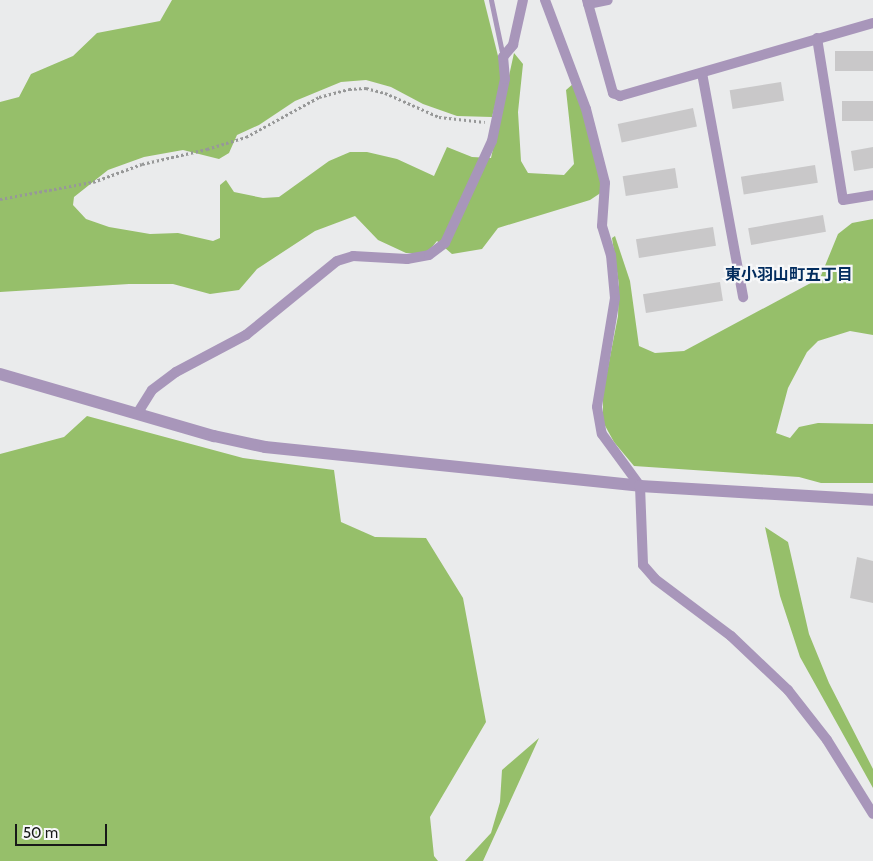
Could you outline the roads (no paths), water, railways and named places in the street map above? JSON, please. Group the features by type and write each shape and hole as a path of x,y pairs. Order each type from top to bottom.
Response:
{"street":[{"path":"137,414 152,390 176,372 246,335 337,261 362,255 407,259 430,255 444,243 483,163 496,123 505,79 503,57 513,45 523,0"},
{"path":"545,0 586,109 604,183 602,226 610,256 615,298 597,407 602,434 640,486 643,565 655,579 731,636 788,690 827,740 873,814"},
{"path":"608,0 588,2 613,94 620,96 873,23"},
{"path":"817,38 843,200 873,195"},
{"path":"702,73 743,297"},
{"path":"0,374 214,436 284,450 640,486 873,500"}],"lane":[{"path":"491,0 503,57"}],"district":[{"name":"東小羽山町五丁目","path":"789,275"}]}
